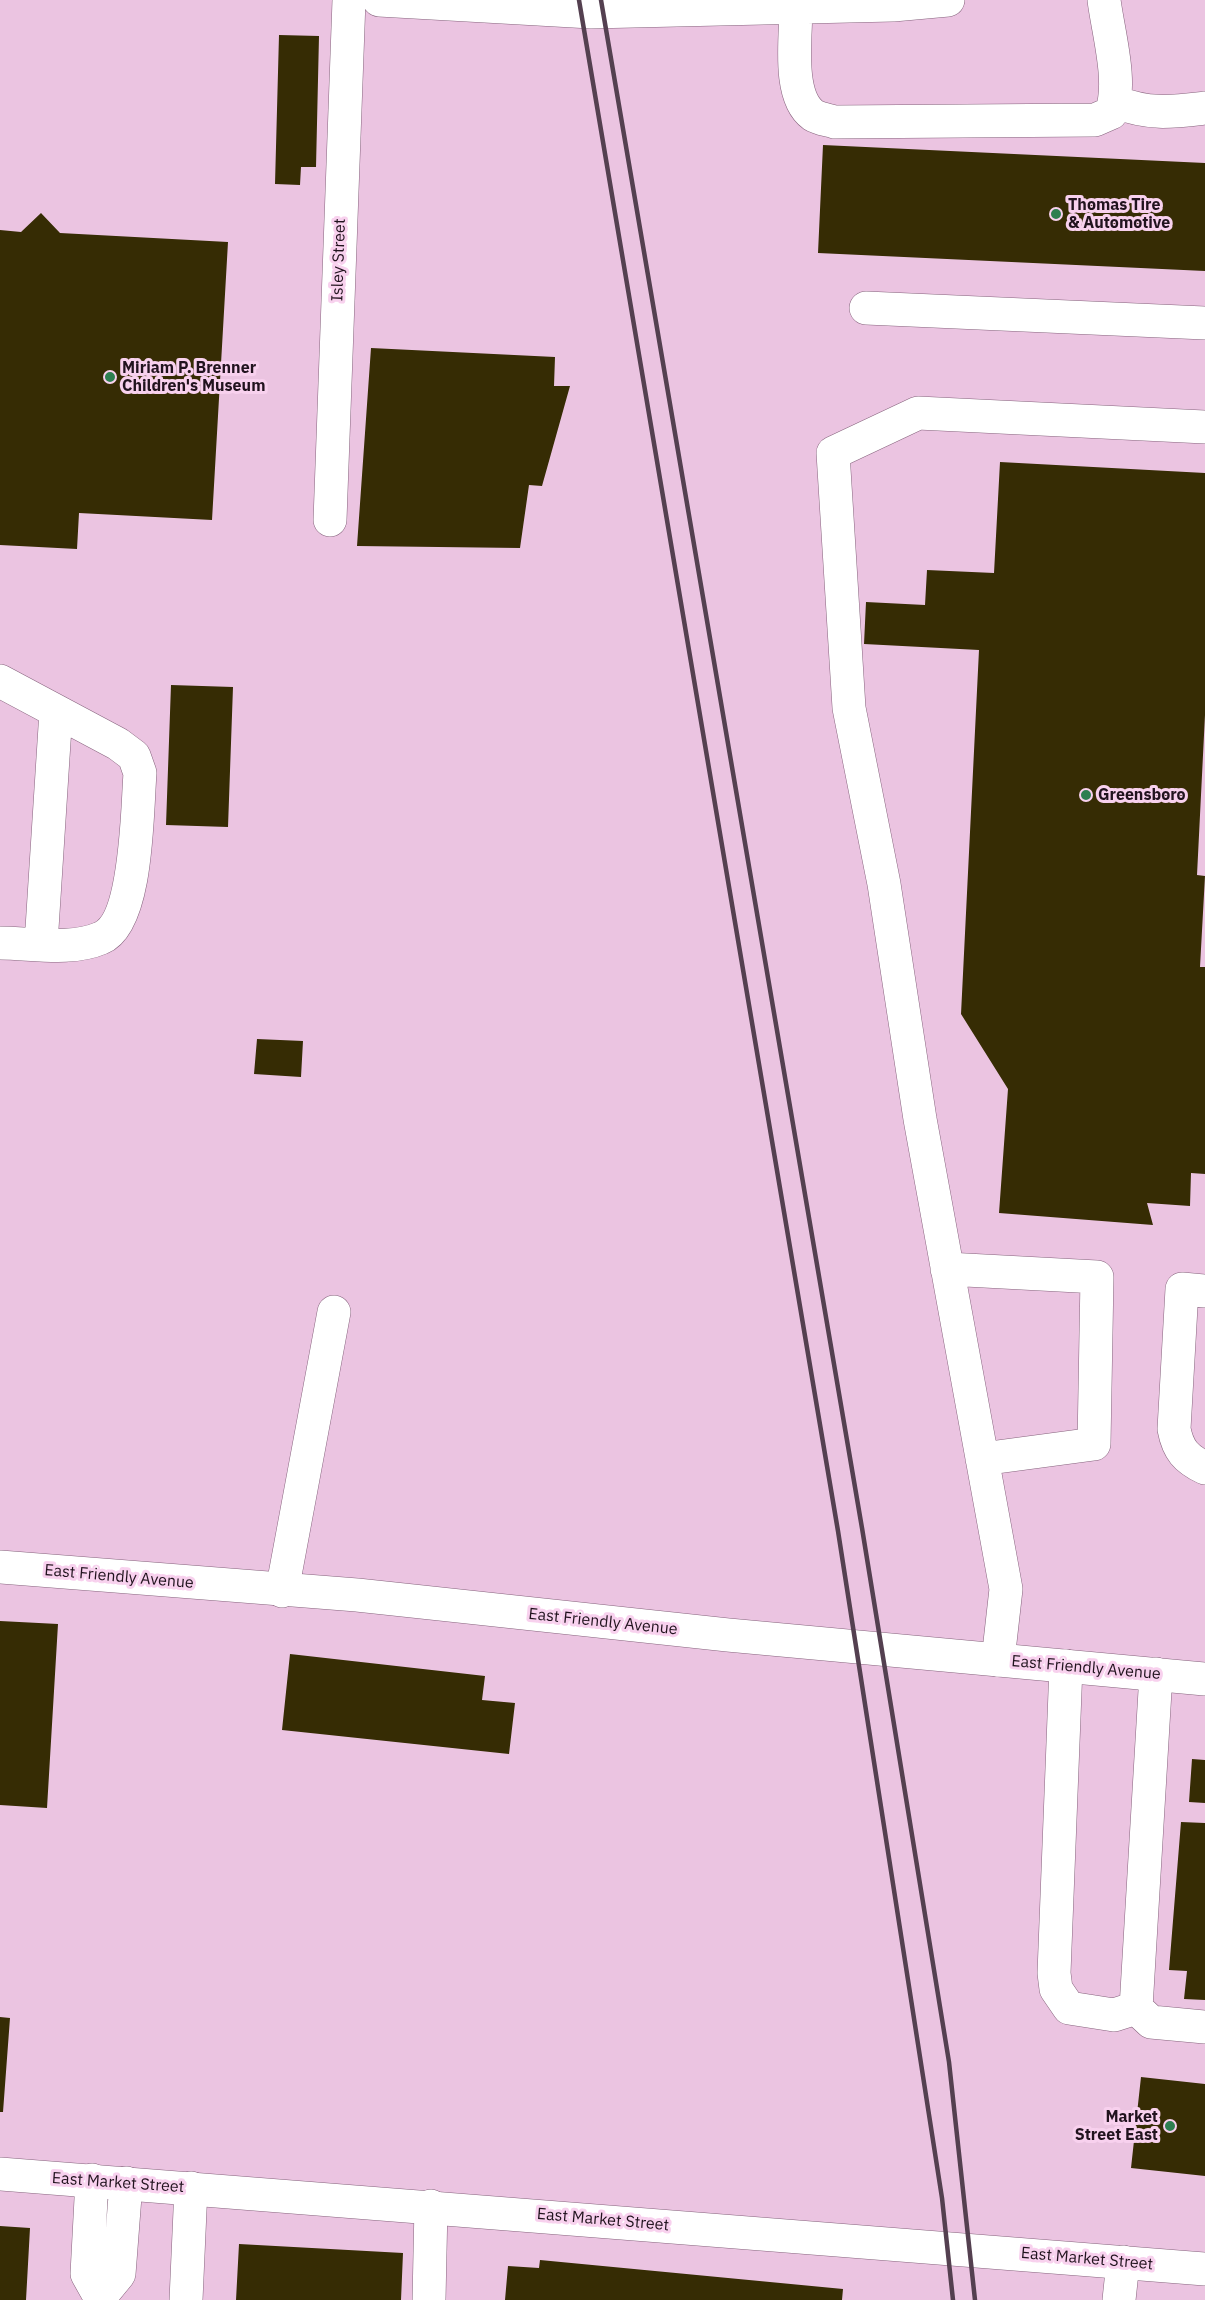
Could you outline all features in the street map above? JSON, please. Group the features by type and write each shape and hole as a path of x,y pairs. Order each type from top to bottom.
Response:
{"main road":[{"name":"Isley Street","path":"330,520 349,0"},
{"path":"379,0 591,12 893,5 948,0"},
{"path":"796,7 795,76 801,101 814,116 835,122 1095,120 1112,113 1116,102 1116,82 1104,0"},
{"path":"1116,102 1138,110 1164,113 1205,108"},
{"path":"866,308 1205,323"},
{"path":"998,1660 1006,1589 920,1119 884,884 849,708 833,453 918,413 1205,427"},
{"path":"0,681 118,744 134,756 140,772 129,893 121,919 104,938 80,944 0,943"},
{"path":"41,944 56,711"},
{"path":"947,1269 1097,1277 1094,1444 982,1459"},
{"path":"1205,1291 1182,1289 1174,1429 1176,1443 1183,1455 1205,1468"},
{"path":"282,1591 334,1312"},
{"name":"East Friendly Avenue","path":"0,1567 357,1596 728,1635 1205,1679"},
{"path":"1066,1666 1053,1973 1056,1989 1069,2008 1114,2015 1136,2008"},
{"path":"1136,2008 1156,1674"},
{"path":"1136,2008 1151,2022 1205,2026"},
{"name":"East Market Street","path":"0,2174 431,2206 1205,2269"},
{"path":"92,2180 87,2274 100,2299 119,2274 126,2183"},
{"path":"186,2300 191,2188"},
{"path":"429,2300 431,2206"},
{"path":"1119,2300 1123,2262"}],"building":[{"path":"279,35 319,36 316,167 301,167 300,185 275,184"},
{"path":"823,145 1205,163 1205,271 818,253"},
{"name":"Miriam P. Brenner Children's Museum","path":"41,213 60,233 228,242 212,520 79,513 77,549 0,545 0,230 21,232"},
{"path":"371,348 555,357 554,386 570,386 542,486 529,485 520,548 357,546"},
{"name":"Greensboro","path":"1000,462 1205,473 1205,715 1197,875 1205,876 1200,967 1205,967 1205,1174 1191,1173 1190,1206 1147,1203 1153,1225 999,1213 1008,1089 961,1014 979,650 864,644 866,602 925,605 927,570 994,573"},
{"path":"171,685 233,687 228,827 166,825"},
{"path":"257,1039 303,1041 301,1077 254,1074"},
{"path":"0,1621 58,1624 47,1808 0,1805"},
{"path":"290,1654 485,1676 482,1700 515,1703 509,1754 282,1730"},
{"path":"1192,1759 1205,1760 1205,1803 1189,1802"},
{"path":"1181,1822 1205,1823 1205,2000 1184,1999 1187,1971 1169,1970"},
{"path":"0,2017 10,2018 3,2112 0,2112"},
{"name":"Market Street East","path":"1141,2077 1205,2084 1205,2176 1131,2168"},
{"path":"0,2226 30,2228 26,2300 0,2300"},
{"path":"239,2244 403,2253 401,2300 236,2300"},
{"path":"540,2260 843,2289 842,2300 505,2300 508,2266 539,2268"}],"railway":[{"path":"579,0 838,1531 942,2198 953,2300"},
{"path":"601,0 862,1528 949,2062 975,2300"}],"place":[{"name":"Thomas Tire & Automotive","path":"1056,214"},
{"name":"Miriam P. Brenner Children's Museum","path":"110,377"},
{"name":"Greensboro","path":"1086,795"},
{"name":"Market Street East","path":"1170,2126"}]}
